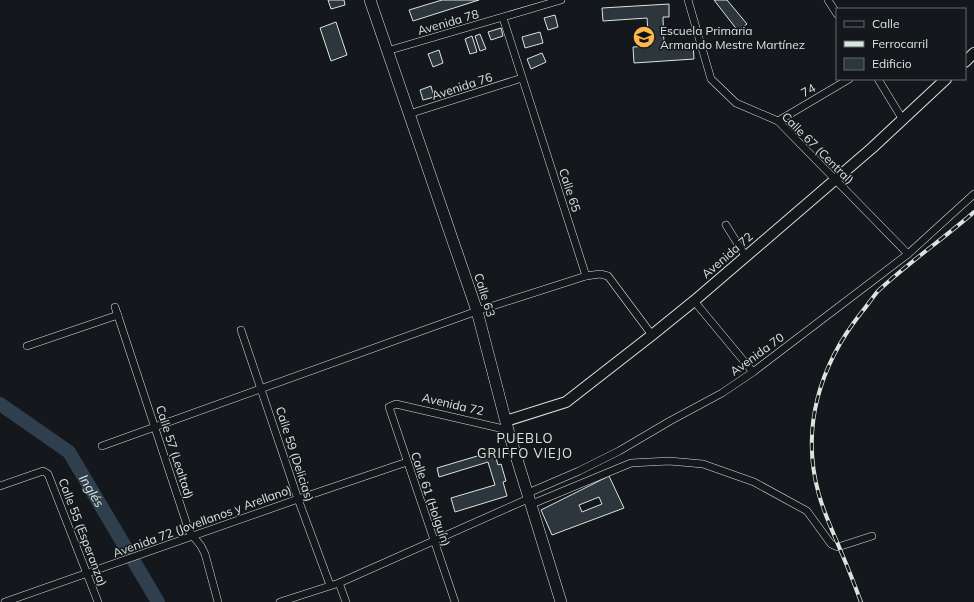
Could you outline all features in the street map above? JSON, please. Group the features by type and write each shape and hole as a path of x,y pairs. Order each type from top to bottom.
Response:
{"main road":[{"name":"Calle 63","path":"370,0 445,213 477,311 507,425 561,602"}],"street":[{"name":"Avenida 78","path":"387,51 561,0"},
{"name":"Calle 67 (Central)","path":"688,0 711,79 736,103 778,120 908,254"},
{"path":"828,0 836,12"},
{"name":"Calle 65","path":"503,18 586,276"},
{"path":"966,61 974,53"},
{"name":"Avenida 76","path":"409,114 522,78"},
{"name":"74","path":"778,120 846,80"},
{"path":"879,80 903,120"},
{"name":"Avenida 72","path":"392,405 507,425 566,402 694,301 903,120 945,80"},
{"name":"Avenida 70","path":"530,499 722,393 753,372 908,254 974,194"},
{"path":"726,226 746,256"},
{"path":"102,446 477,311 586,276 600,274 608,276 652,335"},
{"path":"694,301 753,372"},
{"name":"Calle 57 (Lealtad)","path":"115,307 192,537 201,546 218,602"},
{"path":"27,346 118,315"},
{"name":"Calle 59 (Delicias)","path":"241,330 298,499 330,585"},
{"name":"Calle 61 (Holguín)","path":"392,405 389,410 455,602"},
{"path":"280,602 339,583 530,499 631,463 669,461 703,464 754,482 807,511 832,544 838,547 872,536"},
{"name":"Avenida 72 (Jovellanos y Arellano)","path":"6,602 148,551 407,462"},
{"name":"Calle 55 (Esperanza)","path":"0,486 43,470 46,471 98,602"},
{"path":"339,583 346,602"}],"building":[{"path":"328,0 344,0 345,5 331,9"},
{"path":"442,0 479,0 413,21 409,10"},
{"path":"714,0 727,0 747,24 738,31"},
{"path":"669,4 669,17 663,17 664,45 693,43 694,59 634,63 633,47 649,46 647,18 603,21 602,8"},
{"path":"555,15 558,27 548,30 544,18"},
{"path":"336,22 347,55 331,61 320,28"},
{"path":"501,28 503,36 491,40 488,32"},
{"path":"540,32 543,43 525,48 522,37"},
{"path":"480,34 486,49 480,51 475,36"},
{"path":"472,36 477,52 470,54 465,39"},
{"path":"439,50 443,63 433,67 428,54"},
{"path":"542,53 546,62 531,69 527,59"},
{"path":"431,86 434,97 423,100 420,90"},
{"path":"494,451 498,465 501,464 506,481 503,482 507,496 455,512 451,498 495,485 488,462 439,477 437,468"},
{"path":"609,476 624,508 552,535 541,510","holes":["599,497 602,504 582,512 579,505"]}],"waterway":[{"name":"Inglés","path":"0,404 69,452 158,602"}],"railway":[{"path":"861,602 819,495 814,470 812,446 813,422 818,398 834,354 847,333 878,291 974,212"}],"place":[{"name":"Escuela Primaria Armando Mestre Martínez","path":"644,37"}],"district":[{"name":"PUEBLO GRIFFO VIEJO","path":"525,446"}]}
